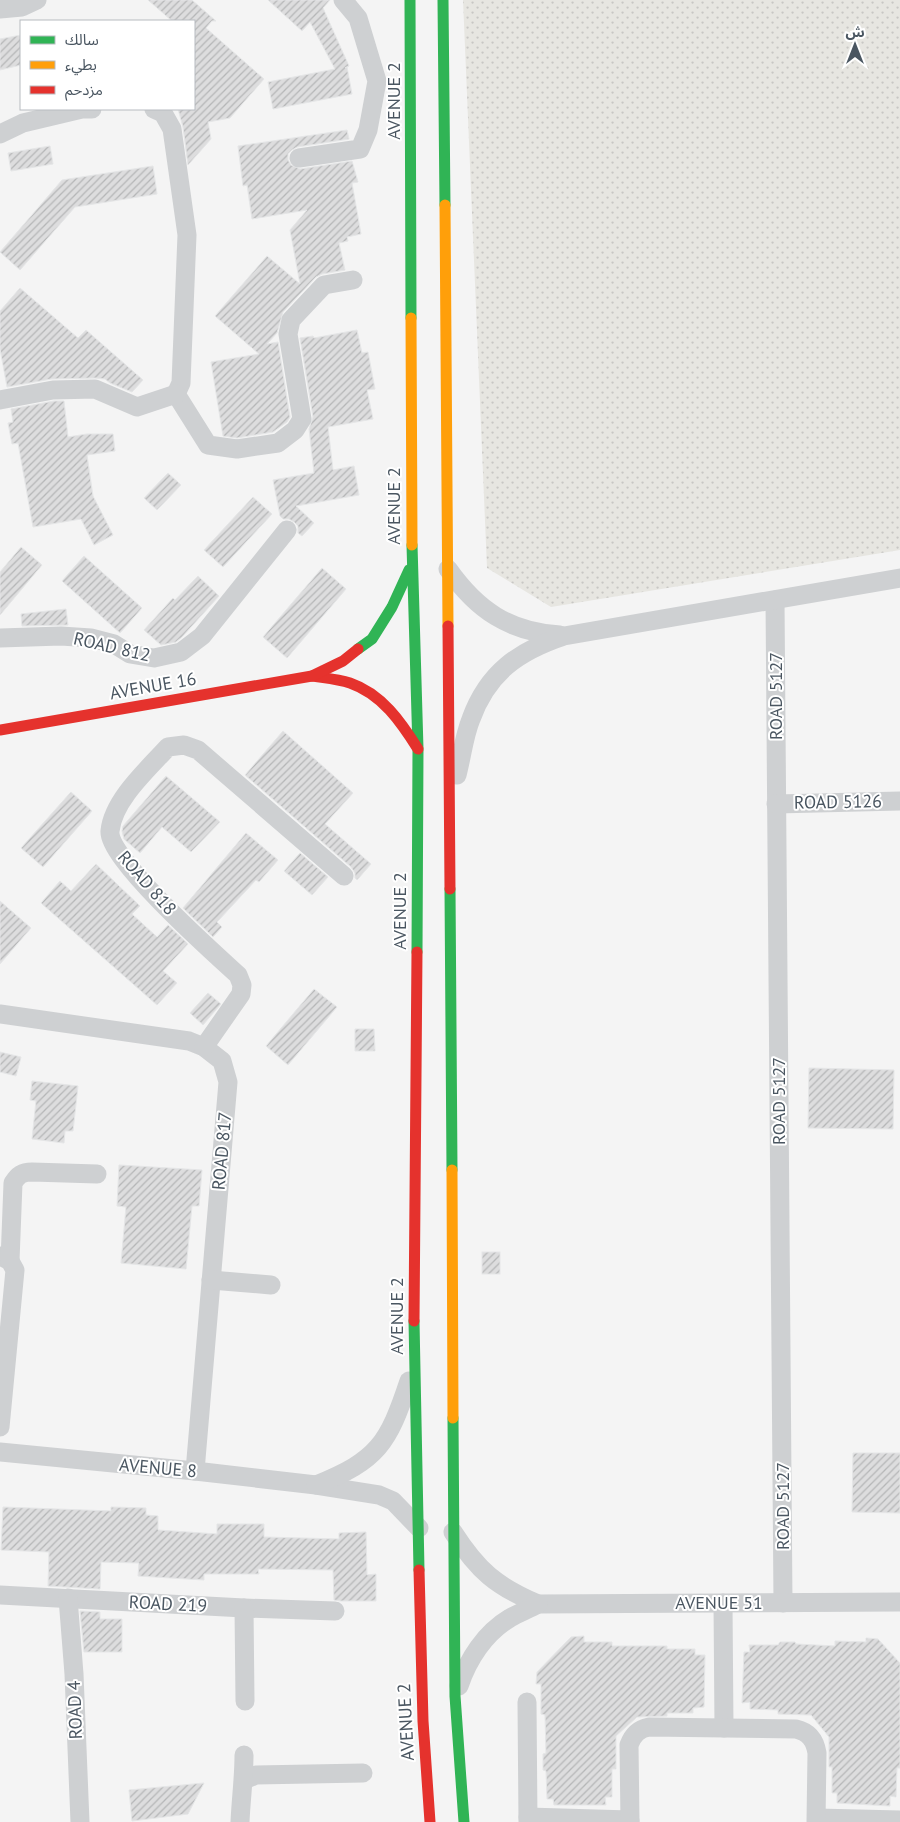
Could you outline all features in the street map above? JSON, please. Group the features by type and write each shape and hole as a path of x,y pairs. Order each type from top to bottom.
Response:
{"main road":[{"name":"AVENUE 2","path":"410,0 412,562 418,749 414,1366 419,1528 419,1618 423,1721 430,1822"},
{"path":"443,0 450,806 453,1530 455,1696 464,1822"},
{"name":"AVENUE 16","path":"0,730 312,676 343,661 372,639 392,607 412,562"},
{"name":"AVENUE 16","path":"312,676 350,684 377,697 400,720 418,749"}],"street":[{"path":"0,9 22,7 37,0"},
{"path":"299,158 360,149 368,130 377,81 358,18 343,0"},
{"path":"0,134 23,122 77,110"},
{"path":"0,400 53,390 95,389 138,407 176,394 181,383 186,236 172,129 163,113 156,110"},
{"path":"176,394 208,445 237,449 278,443 295,430 302,419 288,334 291,320 324,285 353,280"},
{"name":"ROAD 812","path":"0,638 62,636 91,638 114,644 130,654 154,658 181,652 202,636 287,530"},
{"path":"448,569 478,605 498,619 520,629 564,636"},
{"path":"450,806 470,720 481,696 497,674 517,656 541,644 564,636 900,578"},
{"name":"ROAD 5127","path":"775,600 783,1603"},
{"name":"ROAD 818","path":"204,1047 241,994 242,985 238,976 157,898 117,851 109,833 114,813 124,797 168,747 184,745 198,750 344,876"},
{"name":"ROAD 5126","path":"776,804 900,801"},
{"name":"ROAD 817","path":"0,1014 189,1041 204,1047 222,1061 228,1082 195,1471"},
{"path":"0,1427 15,1281 15,1270 5,1258 13,1182 17,1176 24,1172 97,1174"},
{"path":"211,1280 272,1285"},
{"name":"AVENUE 8","path":"316,1485 342,1475 360,1465 378,1449 396,1420 414,1366"},
{"name":"AVENUE 8","path":"0,1452 195,1471 316,1485 379,1495 393,1501 419,1528"},
{"name":"AVENUE 51","path":"453,1530 468,1555 488,1576 512,1593 538,1604 900,1602"},
{"name":"ROAD 219","path":"0,1596 335,1611"},
{"name":"ROAD 4","path":"68,1598 74,1674 80,1822"},
{"path":"723,1603 724,1728"},
{"name":"AVENUE 51","path":"455,1696 466,1666 484,1639 509,1618 538,1604"},
{"path":"244,1608 245,1701"},
{"path":"527,1702 528,1820 630,1821 629,1745 636,1732 649,1726 796,1729 808,1733 816,1745 817,1753 816,1820 900,1820"},
{"path":"240,1822 244,1755"},
{"path":"244,1780 256,1775 363,1773"}],"sand":[{"path":"463,0 900,0 900,550 551,607 487,568"}],"building":[{"path":"148,0 192,0 216,21 212,21 206,28 264,79 230,118 208,122 211,139 188,165 183,127 178,110 195,110 195,20 171,20"},
{"path":"268,0 330,0 323,8 349,66 347,67 352,94 273,109 268,82 335,69 310,22 302,31"},
{"path":"20,35 20,65 0,70 0,39"},
{"path":"347,130 349,139 297,147 288,154 288,160 291,165 300,169 352,161 358,182 352,183 361,234 347,237 348,241 339,243 345,270 322,274 316,277 283,312 277,333 267,344 278,342 290,417 287,422 273,432 237,438 223,436 211,362 259,354 215,316 267,256 300,284 290,230 307,210 252,219 247,185 243,186 238,146"},
{"path":"50,146 53,164 11,171 8,153"},
{"path":"153,166 157,194 75,207 20,270 0,252 62,180"},
{"path":"20,288 78,338 86,330 143,380 132,392 105,379 95,378 51,379 7,387 0,349 0,311"},
{"path":"357,330 362,353 368,352 375,389 367,390 373,419 328,427 333,470 354,466 359,495 296,506 314,523 302,536 298,533 298,526 294,522 289,519 283,519 280,516 273,480 314,473 309,429 313,417 300,338 313,336 314,338"},
{"path":"64,401 68,437 87,434 113,434 115,451 87,455 93,496 113,535 94,545 81,519 33,527 18,443 12,444 8,423 13,422 11,409"},
{"path":"168,473 181,485 157,510 144,498"},
{"path":"253,497 272,514 223,567 204,550"},
{"path":"21,547 42,565 0,615 0,572"},
{"path":"84,556 142,608 120,633 62,581"},
{"path":"322,568 346,589 287,658 263,637"},
{"path":"198,576 219,596 182,637 176,642 161,645 144,630 173,598 175,600"},
{"path":"66,609 68,625 22,626 21,614"},
{"path":"283,731 353,793 325,824 371,864 357,880 351,867 245,775"},
{"path":"166,776 220,822 191,852 162,827 140,853 124,839 123,826"},
{"path":"71,792 92,811 43,867 21,848"},
{"path":"246,833 278,860 259,882 256,880 217,922 222,927 213,937 183,908"},
{"path":"300,853 328,877 312,895 284,871"},
{"path":"96,864 140,906 132,914 157,937 168,925 188,944 163,971 177,983 157,1005 41,903 60,881 71,891"},
{"path":"0,901 31,928 0,964"},
{"path":"314,989 337,1007 288,1065 266,1046"},
{"path":"208,993 221,1004 203,1025 190,1013"},
{"path":"355,1029 374,1029 375,1051 355,1051"},
{"path":"0,1052 21,1057 16,1076 0,1072"},
{"path":"809,1068 894,1070 893,1129 808,1128"},
{"path":"32,1081 78,1086 73,1131 65,1131 64,1143 32,1139 36,1101 30,1100"},
{"path":"119,1165 202,1170 199,1206 192,1206 186,1269 121,1263 126,1207 117,1206"},
{"path":"482,1252 500,1252 500,1274 482,1274"},
{"path":"853,1453 900,1453 900,1513 852,1512"},
{"path":"3,1507 111,1511 111,1507 146,1508 146,1515 158,1516 158,1530 217,1534 217,1524 264,1524 264,1537 339,1539 339,1533 366,1532 367,1575 376,1574 376,1601 334,1600 333,1570 258,1569 259,1574 204,1574 204,1580 138,1576 139,1563 101,1562 100,1589 48,1586 49,1552 1,1550"},
{"path":"80,1611 100,1612 100,1619 122,1619 122,1652 84,1652"},
{"path":"584,1636 584,1642 612,1642 612,1646 667,1646 667,1649 695,1649 695,1655 705,1655 704,1707 693,1708 693,1713 667,1713 667,1716 637,1717 616,1736 616,1769 612,1769 612,1797 605,1797 606,1805 554,1805 553,1799 547,1799 546,1771 543,1770 543,1754 546,1753 545,1715 541,1714 541,1684 536,1684 537,1672 571,1637"},
{"path":"866,1638 878,1639 900,1663 900,1768 897,1768 896,1797 890,1796 890,1806 837,1803 837,1793 832,1793 832,1767 829,1767 829,1737 811,1715 778,1714 778,1710 750,1709 750,1702 742,1703 744,1652 750,1652 749,1645 778,1645 780,1642 795,1642 796,1644 835,1646 835,1641 866,1642"},
{"path":"204,1783 188,1814 132,1821 129,1790"}],"traffic: fast":[{"path":"410,0 411,318"},
{"path":"443,0 445,205"},
{"path":"412,545 418,749 417,952"},
{"path":"358,649 372,639 392,607 409,570"},
{"path":"450,889 452,1170"},
{"path":"414,1321 419,1570"},
{"path":"453,1418 455,1696 464,1822"}],"traffic: slow":[{"path":"445,205 448,626"},
{"path":"411,318 412,545"},
{"path":"452,1170 453,1418"}],"traffic: jam":[{"path":"448,626 450,889"},
{"path":"0,730 312,676 343,661 358,649"},
{"path":"312,676 350,683 372,694 390,710 418,749"},
{"path":"414,1321 417,952"},
{"path":"419,1570 423,1721 430,1822"}]}
